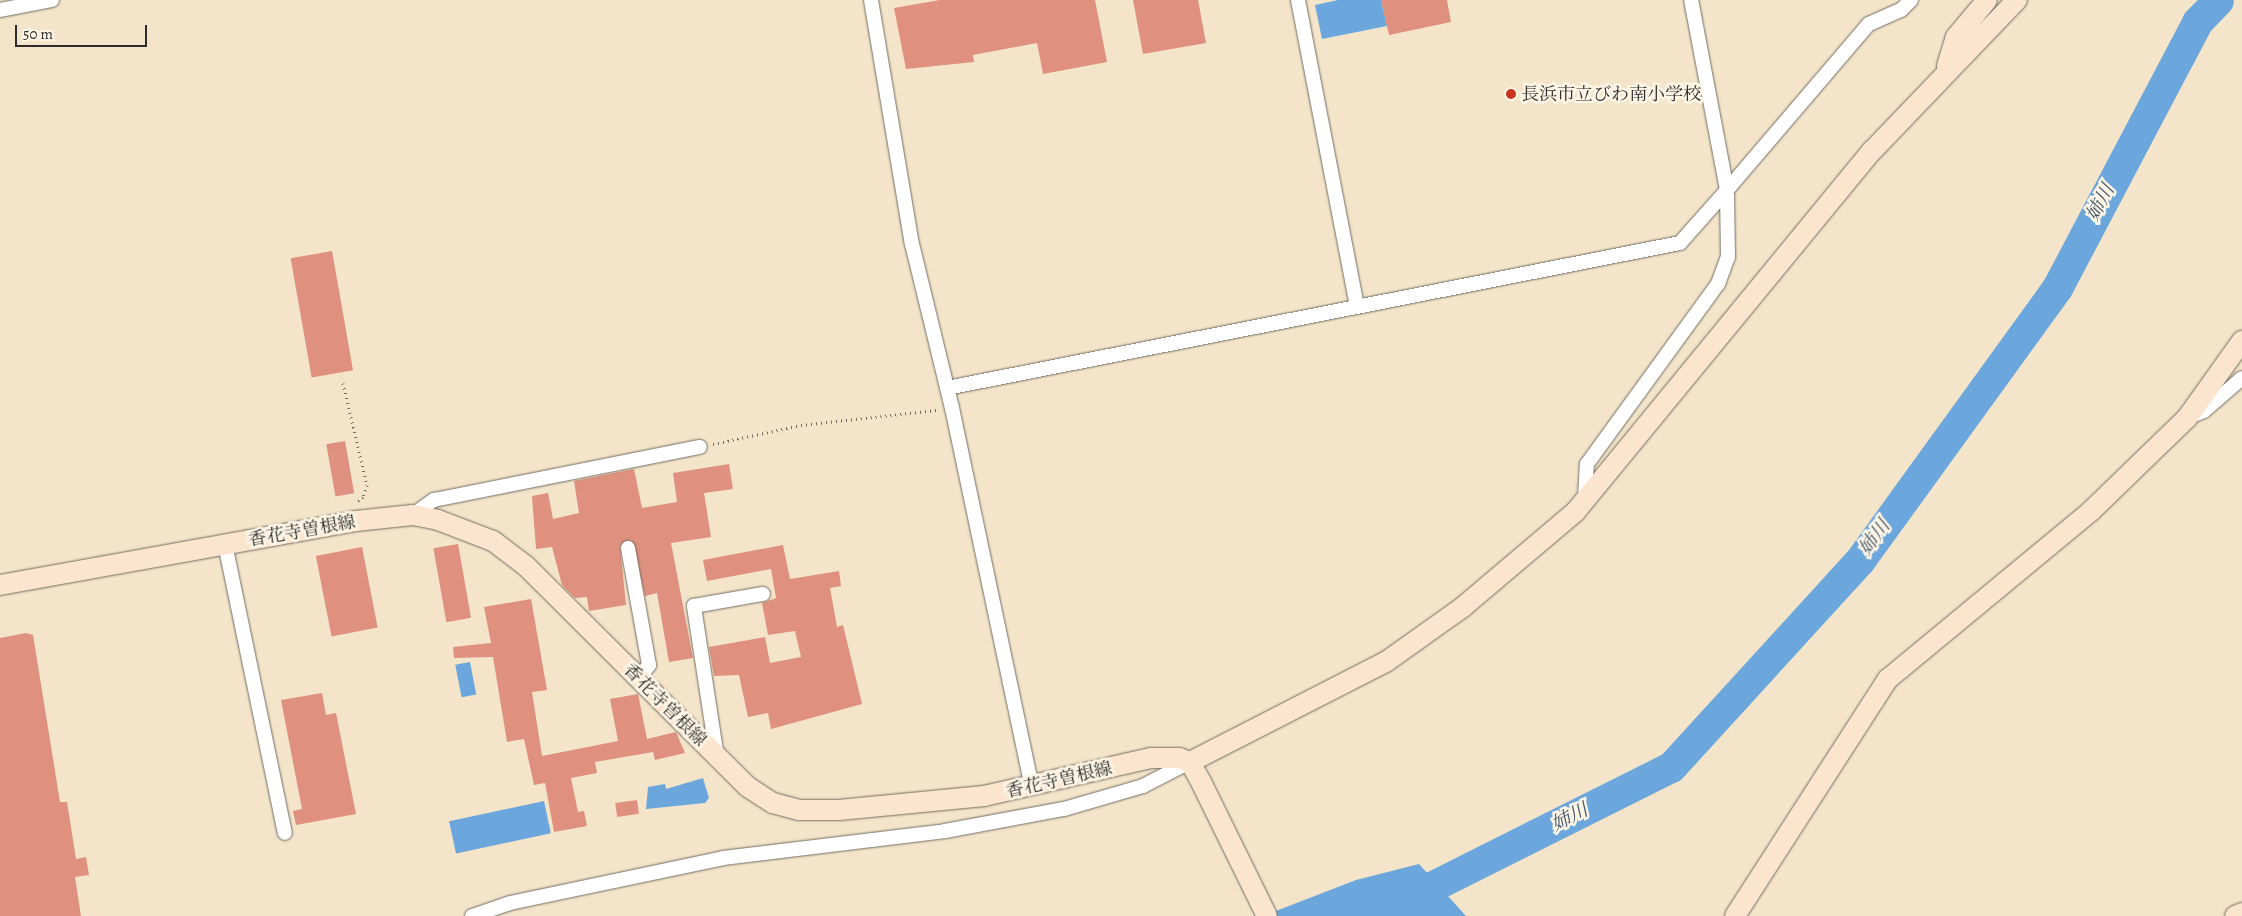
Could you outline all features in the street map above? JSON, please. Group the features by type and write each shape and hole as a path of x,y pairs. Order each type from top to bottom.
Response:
{"street":[{"path":"0,10 52,0"},
{"path":"871,0 912,244 952,408 1032,787"},
{"path":"1298,0 1357,306"},
{"path":"1585,499 1586,464 1718,284 1728,257 1726,190 1691,0"},
{"path":"947,388 1680,243 1869,24 1901,10 1911,0"},
{"path":"1947,68 1956,37 1987,0"},
{"path":"472,916 510,903 723,858 945,831 1064,809 1143,786 1387,660 1463,607 1585,499 1873,150 1947,68 2017,0"},
{"path":"1735,916 1888,679 2091,512 2187,418 2242,341"},
{"path":"2187,418 2204,411 2242,378"},
{"path":"413,515 434,500 700,447"},
{"name":"香花寺曽根線","path":"0,585 336,524 413,515 493,541 526,566 717,756 760,795 799,810 839,810 1032,787 1152,758 1190,762"},
{"path":"225,544 285,833"},
{"path":"628,548 649,665 639,678"},
{"path":"717,756 694,606 763,594"},
{"path":"1190,762 1267,916"},
{"path":"2235,916 2242,913"}],"path":[{"path":"336,524 340,510 363,497 367,485 344,383"},
{"path":"700,447 801,425 952,408"}],"water":[{"path":"1338,0 1381,0 1387,26 1322,39 1315,5"},
{"path":"470,662 476,694 462,697 455,665"},
{"path":"703,778 709,798 705,803 646,809 648,787 665,784 666,789"},
{"path":"544,801 551,833 456,853 449,821"},
{"path":"1419,864 1466,916 1263,916 1356,880"}],"building":[{"path":"940,0 1095,0 1107,62 1043,74 1037,43 973,55 974,62 906,69 894,8"},
{"path":"1133,0 1198,0 1206,43 1143,54"},
{"path":"1381,0 1447,0 1451,22 1389,35"},
{"path":"332,251 353,370 312,377 291,258"},
{"path":"345,441 354,493 335,496 326,444"},
{"path":"729,464 733,489 704,493 711,537 671,543 693,658 669,662 657,593 645,596 631,540 620,546 626,605 589,611 587,597 575,598 562,585 552,547 536,549 532,496 548,493 553,519 579,513 574,481 634,469 642,508 677,502 673,473"},
{"path":"458,544 471,618 446,622 433,548"},
{"path":"783,545 790,579 839,571 841,586 830,588 837,627 843,625 862,704 771,729 768,713 748,717 739,675 714,676 709,647 765,637 770,663 801,657 795,631 768,635 762,603 776,598 771,569 707,581 703,560"},
{"path":"362,547 378,627 332,636 316,556"},
{"path":"531,599 547,690 532,692 542,756 618,741 610,699 638,694 647,739 676,732 685,753 655,760 653,752 595,762 597,773 571,778 578,812 584,811 587,826 554,832 545,783 534,785 524,739 507,742 493,657 454,658 453,647 491,643 484,607"},
{"path":"26,633 33,635 60,802 67,802 76,859 86,857 89,875 75,877 81,916 0,916 0,638"},
{"path":"322,693 326,715 336,713 356,814 296,825 293,811 302,809 281,700"},
{"path":"637,800 639,814 617,817 615,803"}],"waterway":[{"name":"姉川","path":"1373,916 1671,767 1860,560 2057,288 2197,22 2218,0"}],"place":[{"name":"長浜市立びわ南小学校","path":"1511,94"}]}
